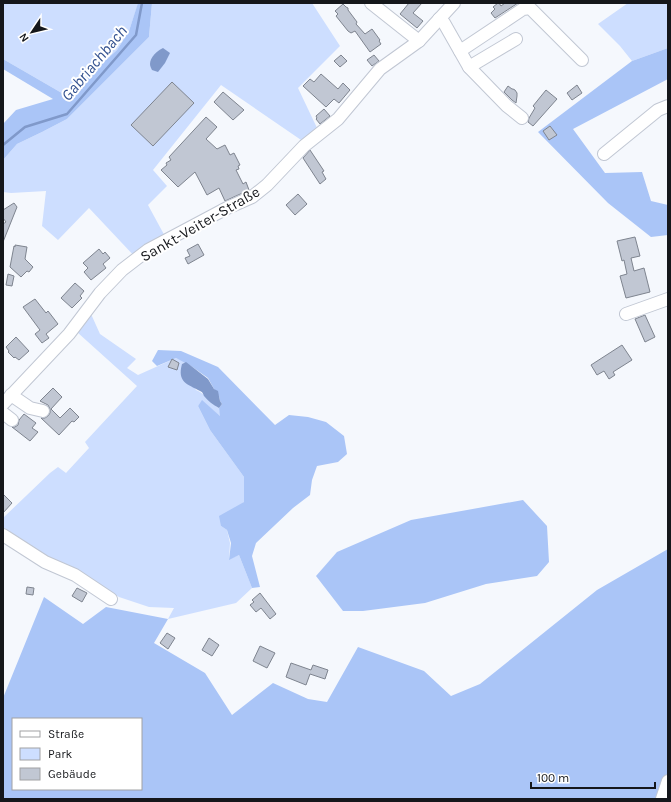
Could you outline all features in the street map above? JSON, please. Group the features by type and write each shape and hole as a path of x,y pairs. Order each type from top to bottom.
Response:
{"street":[{"path":"371,3 419,41"},
{"name":"Sankt-Veiter-Straße","path":"7,399 69,334 100,293 122,270 148,250 227,208 252,197 267,185 304,146 338,118 380,69 419,41 454,3"},
{"path":"460,51 523,9 530,8 582,60"},
{"path":"439,20 444,23 469,67 489,89 522,118"},
{"path":"469,67 516,39"},
{"path":"604,154 658,110 668,106"},
{"path":"626,314 668,299"},
{"path":"7,399 30,408 43,411"},
{"path":"3,535 45,562 75,575 111,598"},
{"path":"662,799 668,781"}],"green space":[{"path":"3,3 138,4 129,31 117,50 67,96 3,59"},
{"path":"152,3 312,3 340,46 298,88 318,130 304,142 221,85 153,170 167,186 148,205 167,240 137,259 89,208 58,240 42,226 46,191 3,192 3,160 17,144 67,119 149,37"},
{"path":"628,3 668,3 668,48 632,61 620,46 598,24"},
{"path":"91,314 100,334 136,359 127,368 138,375 176,358 186,362 182,364 196,390 202,393 219,408 221,417 202,401 198,406 210,430 244,477 244,502 221,526 227,530 230,543 229,559 239,555 252,588 236,603 168,619 174,608 149,607 119,597 87,576 47,556 3,527 3,518 50,473 58,467 66,473 89,448 85,442 137,386 77,332"}],"shaded area":[{"path":"138,3 152,3 149,37 67,119 17,144 3,160 3,124 16,110 53,99 3,69 3,59 67,96 117,50 129,31"},
{"path":"163,48 170,53 165,63 158,72 152,70 150,65 151,59"},
{"path":"668,48 668,79 573,129 605,173 642,172 651,201 668,205 668,235 651,237 608,203 538,132 632,61"},
{"path":"158,350 181,351 218,367 275,425 289,415 308,417 326,422 344,436 347,454 338,462 317,466 312,480 310,495 293,508 256,543 252,556 260,587 252,588 239,555 229,560 231,543 227,530 221,526 219,516 244,502 244,477 210,430 198,406 202,400 220,416 219,408 222,404 219,396 208,378 176,358 157,366 152,361"},
{"path":"186,362 208,379 214,389 218,391 222,404 219,408 209,401 202,392 184,382 181,375 181,370 182,364"},
{"path":"523,500 547,526 549,562 537,576 486,584 425,603 363,611 343,611 316,576 337,552 411,520"},
{"path":"668,549 668,799 3,799 3,698 44,597 83,624 106,607 168,619 154,643 205,673 232,715 273,683 308,699 327,702 358,647 424,671 451,696 480,684 597,590"}],"building":[{"path":"409,3 422,3 413,13 423,21 417,28 400,14"},
{"path":"498,3 501,6 505,3 518,3 495,18 491,13 495,9 493,7"},
{"path":"343,4 348,8 357,22 356,24 365,34 372,29 380,40 379,41 381,44 370,52 355,31 351,33 348,31 336,16 338,14 335,11"},
{"path":"341,55 347,61 340,67 334,61"},
{"path":"374,55 379,61 372,66 367,60"},
{"path":"321,74 338,89 343,83 350,90 339,103 334,99 326,107 303,86 310,79 314,82"},
{"path":"172,82 194,103 153,146 131,125"},
{"path":"577,85 582,93 572,100 567,93"},
{"path":"508,86 517,93 516,103 504,92"},
{"path":"546,90 557,99 533,126 528,122 535,108 533,106"},
{"path":"223,92 244,110 233,120 214,102"},
{"path":"324,109 330,116 320,124 316,119 316,116"},
{"path":"206,117 217,127 206,139 217,149 225,145 230,155 234,153 240,165 238,166 239,169 236,170 243,184 246,182 249,190 225,201 219,188 207,195 195,172 178,187 161,170 167,165 166,163 171,160 169,157"},
{"path":"550,126 557,135 549,140 543,131"},
{"path":"310,150 324,171 322,172 326,179 320,184 303,158"},
{"path":"298,194 307,204 295,215 286,205"},
{"path":"14,203 17,207 3,242 3,224 6,222 3,218 3,210"},
{"path":"635,237 640,256 631,258 634,271 644,268 650,292 626,298 620,276 627,274 617,241"},
{"path":"198,244 204,255 188,264 185,258 190,256 187,250"},
{"path":"15,245 27,247 25,259 33,267 29,272 27,271 21,277 10,267"},
{"path":"99,249 103,254 105,252 110,258 103,264 106,268 91,280 84,272 88,268 83,263"},
{"path":"8,274 14,276 12,286 6,285"},
{"path":"75,283 84,291 80,296 82,298 72,308 61,298"},
{"path":"35,299 46,313 48,311 58,324 46,334 49,338 42,343 35,334 40,330 23,307"},
{"path":"645,315 655,337 645,342 635,319"},
{"path":"16,337 29,351 19,360 15,357 14,358 8,352 9,351 6,347"},
{"path":"622,345 632,360 613,372 615,375 609,379 604,371 597,375 591,365"},
{"path":"172,359 179,363 177,370 168,367"},
{"path":"53,388 62,397 51,409 60,418 70,408 79,417 74,422 72,421 59,435 41,418 48,416 50,409 48,405 40,401"},
{"path":"24,414 36,423 32,428 38,432 30,441 12,427 18,425 19,420"},
{"path":"3,494 12,503 3,513"},
{"path":"27,587 34,588 33,595 26,594"},
{"path":"77,588 87,593 82,602 72,596"},
{"path":"260,593 276,614 270,619 261,608 256,612 250,605 254,602 252,600"},
{"path":"167,633 175,638 168,649 160,643"},
{"path":"209,638 219,645 212,656 202,650"},
{"path":"260,646 275,653 267,668 253,661"},
{"path":"291,663 311,670 313,665 328,670 325,679 310,674 306,685 286,677"}],"waterway":[{"name":"Gabriachbach","path":"3,145 25,127 67,114 136,35 142,3"}]}
